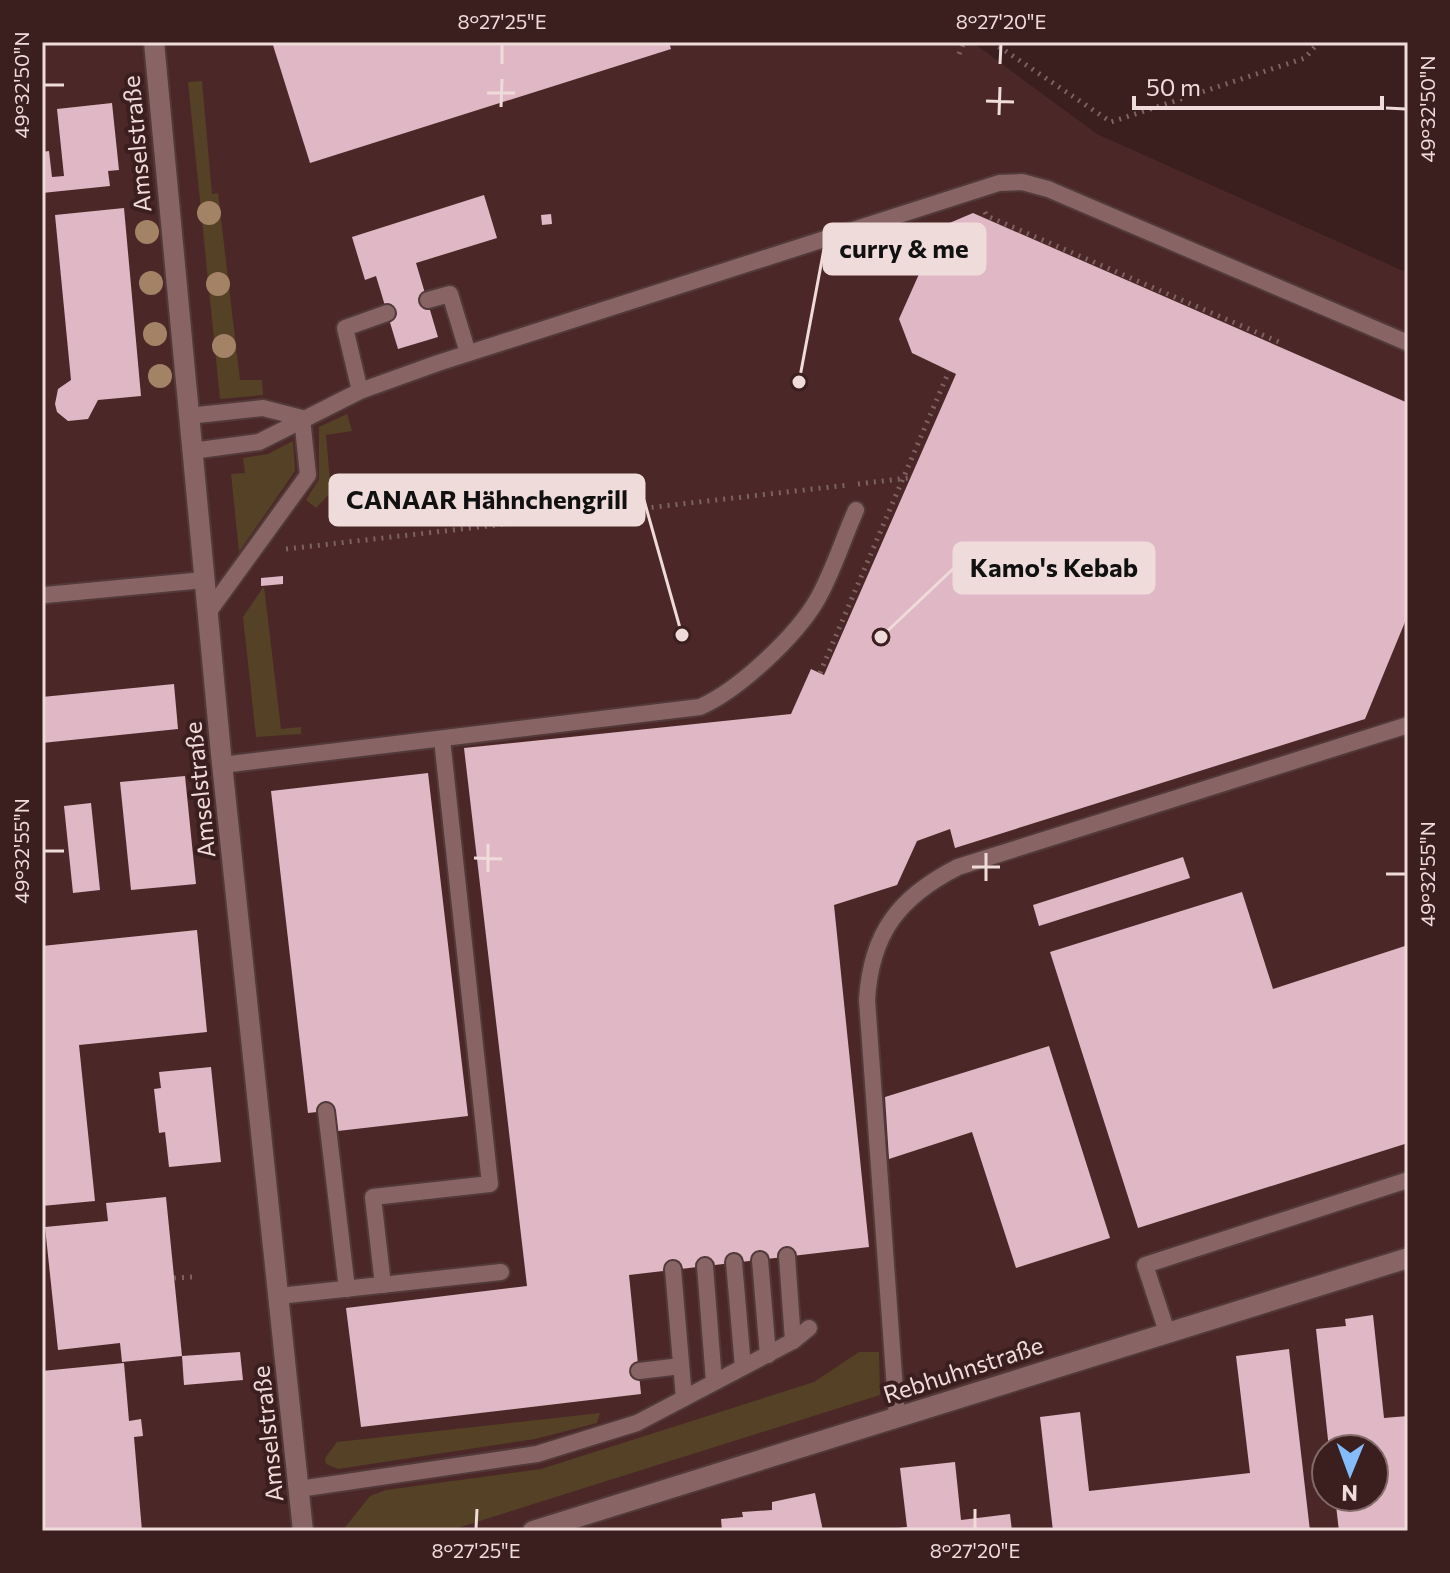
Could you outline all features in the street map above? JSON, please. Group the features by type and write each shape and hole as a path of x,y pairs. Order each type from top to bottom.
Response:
{"street":[{"name":"Amselstraße","path":"154,42 222,765 303,1531"},
{"name":"Rebhuhnstraße","path":"533,1531 1408,1258"}],"lane":[{"path":"192,451 259,442 360,391 468,353 999,183 1022,182 1048,189 1408,343"},
{"path":"428,300 450,294 468,353"},
{"path":"360,391 345,328 387,313"},
{"path":"188,416 263,408 302,418"},
{"path":"207,614 308,475 302,418"},
{"path":"222,765 700,707 717,700 760,663 816,601 856,510"},
{"path":"45,595 204,580"},
{"path":"897,1417 867,1000 873,954 886,928 914,895 958,867 1408,725"},
{"path":"383,1285 373,1197 490,1184 442,739"},
{"path":"326,1111 347,1289"},
{"path":"1167,1332 1145,1265 1408,1180"},
{"path":"787,1256 793,1341"},
{"path":"760,1260 768,1355"},
{"path":"734,1262 743,1367"},
{"path":"705,1266 714,1382"},
{"path":"673,1269 684,1398"},
{"path":"279,1296 501,1272"},
{"path":"299,1489 537,1454 637,1423 768,1355 809,1328"},
{"path":"639,1371 681,1366"}],"path":[{"path":"959,54 964,42"},
{"path":"992,42 1111,122 1305,58 1319,42"},
{"path":"976,190 987,216 1279,342"},
{"path":"820,673 906,478 949,371"},
{"path":"287,549 906,478"},
{"path":"174,1278 192,1277"}],"shaded area":[{"path":"42,42 972,42 1097,134 1408,273 1408,1531 42,1531"},
{"path":"202,81 212,194 218,193 240,380 262,380 263,395 220,399 188,82"},
{"path":"347,414 352,431 326,435 331,492 316,508 306,500 319,479 319,427"},
{"path":"293,441 295,471 239,552 231,474 245,473 243,458 268,454"},
{"path":"264,586 281,729 301,727 301,734 256,737 243,617"},
{"path":"859,1352 879,1352 880,1395 448,1531 342,1531 370,1496 386,1490 541,1469 814,1382"},
{"path":"600,1413 597,1423 535,1439 338,1469 326,1464 325,1458 337,1442"}],"building":[{"path":"272,42 669,42 671,49 310,163"},
{"path":"112,103 119,170 108,171 110,186 42,193 42,152 49,151 52,177 64,176 57,109"},
{"path":"484,195 497,238 416,263 438,337 398,349 376,276 365,280 352,237"},
{"path":"124,208 141,396 98,400 88,419 68,421 57,412 55,404 58,389 71,380 55,215"},
{"path":"973,213 1408,403 1408,623 1405,622 1365,719 955,848 950,829 917,841 897,885 834,905 869,1247 629,1275 641,1394 361,1427 346,1308 527,1286 464,748 791,714 811,669 824,675 956,374 912,353 899,319 940,227"},
{"path":"551,214 552,224 542,225 541,215"},
{"path":"283,576 283,584 261,586 261,578"},
{"path":"174,684 178,729 42,743 42,697"},
{"path":"428,773 468,1116 338,1131 335,1110 308,1113 271,791"},
{"path":"185,776 196,884 131,890 120,782"},
{"path":"91,803 100,890 73,893 64,806"},
{"path":"1183,857 1190,878 1039,926 1033,905"},
{"path":"1242,892 1273,989 1408,945 1408,1143 1138,1228 1050,952"},
{"path":"197,930 207,1032 79,1045 95,1201 42,1206 42,946"},
{"path":"1049,1046 1110,1238 1016,1268 972,1132 889,1159 885,1097"},
{"path":"211,1067 221,1162 169,1167 165,1132 159,1133 154,1089 161,1088 159,1072"},
{"path":"166,1197 182,1356 122,1362 120,1343 58,1350 45,1227 108,1221 106,1203"},
{"path":"1373,1315 1384,1418 1408,1416 1408,1531 1339,1531 1337,1513 1390,1513 1390,1433 1327,1433 1316,1329 1346,1326 1345,1319"},
{"path":"1289,1349 1310,1531 1053,1531 1040,1417 1080,1412 1089,1491 1250,1473 1236,1356"},
{"path":"240,1352 243,1380 184,1385 182,1356"},
{"path":"124,1363 129,1421 141,1419 143,1436 134,1437 142,1531 42,1531 42,1371"},
{"path":"955,1462 961,1520 1010,1514 1012,1531 899,1531 898,1528 907,1527 900,1468"},
{"path":"815,1493 823,1531 722,1531 721,1519 743,1517 742,1512 772,1510 772,1502"}],"place":[{"name":"curry & me","path":"799,382"},
{"name":"CANAAR Hähnchengrill","path":"682,635"},
{"name":"Kamo's Kebab","path":"881,637"}]}
